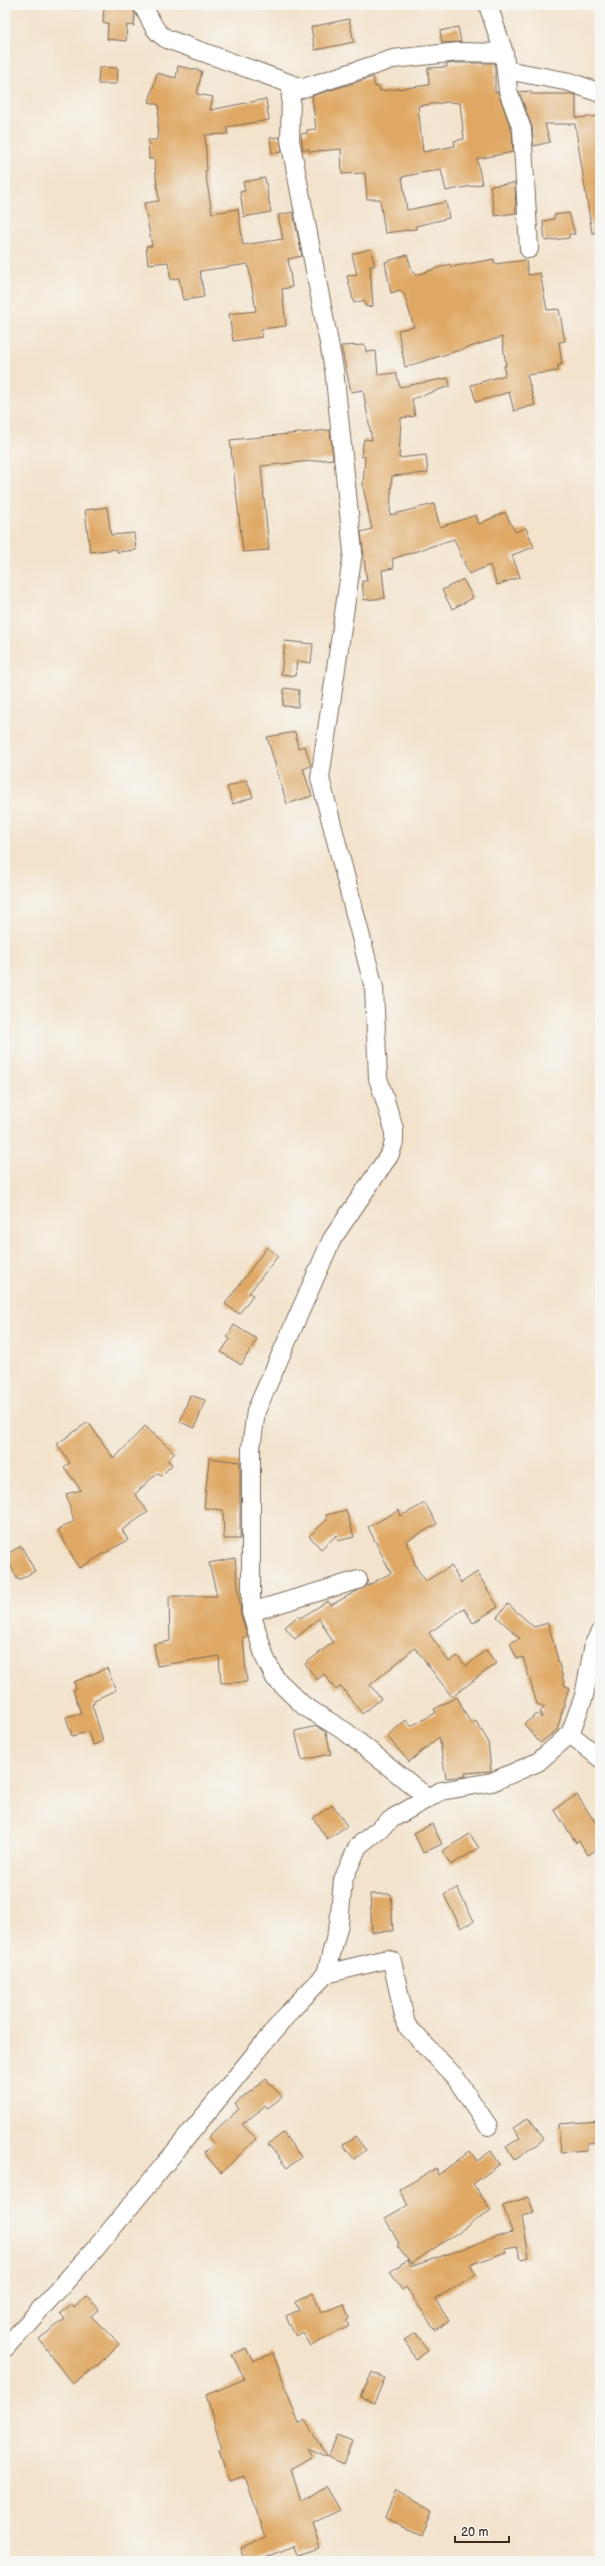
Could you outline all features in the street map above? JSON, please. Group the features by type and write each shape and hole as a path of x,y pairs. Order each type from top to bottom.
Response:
{"street":[{"path":"142,5 153,26 159,34 167,39 302,88"},
{"path":"488,5 505,61 508,91 522,129 529,249"},
{"path":"428,1798 346,1732 304,1706 275,1678 265,1658 251,1612 251,1448 256,1411 332,1239 390,1154 394,1142 394,1129 378,1078 374,988 320,778 353,552 334,369 290,140 291,92 394,59 459,52 505,61 600,92"},
{"path":"251,1612 358,1580"},
{"path":"5,2348 96,2248 236,2077 326,1974 339,1924 342,1880 358,1846 393,1818 441,1791 492,1782 538,1762 570,1734 584,1696 594,1644 600,1632"},
{"path":"570,1734 600,1758"},
{"path":"326,1974 387,1959 392,1961 406,2024 455,2077 488,2126"}],"building":[{"path":"104,5 132,5 135,14 134,26 127,25 126,41 107,39 108,23 103,23"},
{"path":"349,19 354,42 315,50 311,27"},
{"path":"458,27 461,42 442,43 440,31"},
{"path":"495,63 495,92 498,92 512,131 513,152 477,159 482,184 446,191 441,169 402,177 407,210 446,202 449,218 416,226 416,229 385,233 380,199 367,199 365,173 342,174 341,149 309,152 309,149 303,150 301,134 307,133 307,130 316,129 312,96 373,77 375,87 379,86 380,91 429,85 428,68 447,67 446,64","holes":["448,102 460,103 464,139 454,141 455,146 423,152 418,106"]},
{"path":"178,66 202,71 197,94 213,97 210,110 266,99 269,120 227,127 228,134 205,135 207,171 205,171 212,213 238,209 243,245 283,239 278,215 293,212 302,256 288,259 292,287 282,289 286,326 261,329 262,337 233,341 229,314 256,311 248,264 200,271 204,297 183,300 179,278 171,280 168,262 148,264 146,246 152,246 144,203 159,201 154,159 149,159 148,140 157,140 159,105 149,102 157,73 176,78"},
{"path":"99,67 118,68 117,84 98,84"},
{"path":"531,91 531,94 576,95 576,118 600,116 600,232 592,233 575,124 545,124 550,142 534,146 532,126 519,92"},
{"path":"280,137 282,152 272,153 270,138"},
{"path":"265,178 271,212 244,217 240,192 245,191 243,182"},
{"path":"515,183 516,213 495,216 490,186"},
{"path":"569,213 575,234 569,234 569,238 545,241 543,221 554,219 554,215"},
{"path":"370,249 375,266 370,266 373,306 366,307 364,300 354,303 347,276 357,274 352,254"},
{"path":"407,255 413,273 416,275 450,264 451,267 494,259 495,264 526,260 528,275 540,273 547,310 559,309 565,341 559,342 562,365 558,365 558,371 527,375 535,405 514,411 509,392 476,402 471,385 505,375 504,366 506,366 502,337 405,367 398,330 414,327 404,294 400,290 391,293 385,262"},
{"path":"365,345 366,352 376,351 378,375 396,373 400,387 448,378 450,386 412,399 415,416 401,418 399,458 426,455 428,473 392,476 390,515 434,504 440,527 476,515 479,524 505,512 515,532 526,528 534,547 512,555 520,577 497,585 490,565 469,574 454,539 392,559 394,568 382,570 385,598 364,600 362,581 367,581 361,532 372,529 363,487 365,457 361,456 364,439 372,440 363,390 351,392 341,346"},
{"path":"330,430 333,459 261,466 269,550 243,552 230,440"},
{"path":"107,507 111,535 134,533 136,550 117,552 117,549 90,552 85,510"},
{"path":"463,579 473,598 452,609 442,590"},
{"path":"285,641 313,644 311,663 297,661 295,676 281,674"},
{"path":"284,688 299,690 298,707 283,706"},
{"path":"295,732 298,748 305,746 311,766 303,769 312,796 287,804 267,737"},
{"path":"247,780 253,797 233,804 227,787"},
{"path":"267,1247 278,1256 249,1293 253,1295 239,1314 225,1304"},
{"path":"234,1325 257,1339 241,1365 221,1352 230,1339 227,1337"},
{"path":"190,1395 205,1400 195,1428 180,1422"},
{"path":"88,1422 114,1459 145,1426 175,1453 168,1460 172,1465 161,1476 157,1473 135,1494 148,1512 122,1530 128,1540 79,1568 58,1530 74,1521 66,1494 81,1490 64,1467 70,1463 57,1444"},
{"path":"209,1458 240,1462 240,1539 224,1539 223,1510 204,1508"},
{"path":"425,1503 437,1524 406,1541 417,1569 426,1581 451,1566 461,1583 477,1572 498,1607 473,1623 464,1608 429,1633 449,1662 457,1656 466,1666 486,1650 496,1663 452,1697 415,1648 370,1685 381,1699 362,1714 341,1686 336,1690 324,1674 317,1680 305,1664 333,1642 319,1618 295,1639 285,1627 298,1616 300,1618 328,1601 331,1605 391,1573 368,1527 399,1510 401,1516"},
{"path":"346,1510 354,1537 338,1541 337,1535 321,1549 309,1536 327,1520 326,1515"},
{"path":"21,1546 35,1571 18,1580 5,1555"},
{"path":"235,1558 241,1615 248,1637 243,1637 247,1682 221,1683 219,1656 157,1666 154,1644 170,1641 169,1596 217,1596 209,1563"},
{"path":"508,1604 534,1627 548,1623 565,1686 569,1687 557,1730 540,1743 524,1724 537,1714 542,1718 540,1712 545,1707 537,1704 523,1657 517,1659 510,1643 520,1638 497,1617"},
{"path":"107,1668 116,1690 94,1700 95,1703 92,1704 103,1741 93,1745 88,1732 72,1736 66,1717 81,1713 73,1690 76,1689 74,1682"},
{"path":"457,1697 471,1724 476,1721 488,1741 491,1771 465,1773 466,1776 446,1778 439,1737 409,1762 387,1736 406,1720 411,1726 436,1713 434,1709"},
{"path":"317,1726 326,1732 331,1754 302,1760 295,1731"},
{"path":"577,1795 595,1822 600,1818 600,1847 588,1855 579,1841 576,1843 554,1809"},
{"path":"333,1805 347,1826 327,1839 313,1818"},
{"path":"432,1824 442,1844 423,1853 414,1833"},
{"path":"470,1834 479,1848 451,1865 442,1851"},
{"path":"457,1888 474,1921 461,1928 444,1895"},
{"path":"370,1894 391,1894 393,1931 372,1932"},
{"path":"266,2079 282,2097 268,2108 266,2106 242,2124 256,2139 221,2173 204,2153 214,2144 208,2137 239,2109 235,2104"},
{"path":"528,2118 544,2139 515,2160 506,2147 520,2138 513,2128"},
{"path":"600,2121 600,2142 587,2143 587,2150 561,2152 558,2124"},
{"path":"283,2133 301,2157 287,2168 268,2144"},
{"path":"355,2136 366,2150 354,2159 343,2145"},
{"path":"470,2151 477,2161 491,2151 500,2164 473,2184 491,2210 411,2264 397,2246 399,2244 385,2218 408,2205 399,2190 436,2168 438,2175"},
{"path":"528,2197 534,2213 522,2216 529,2257 521,2259 517,2246 504,2248 506,2252 470,2265 476,2275 435,2299 449,2321 435,2330 406,2287 402,2290 390,2272 407,2260 410,2267 512,2232 503,2206"},
{"path":"313,2293 321,2313 344,2304 349,2319 346,2321 349,2326 311,2346 303,2333 296,2337 286,2316 299,2310 295,2302"},
{"path":"87,2296 99,2309 91,2316 119,2344 98,2365 72,2384 39,2339 65,2319 60,2313 72,2304 74,2308"},
{"path":"416,2333 428,2351 416,2359 404,2340"},
{"path":"246,2348 253,2362 273,2353 299,2424 305,2420 327,2457 307,2448 312,2457 291,2469 301,2502 326,2486 340,2510 313,2523 321,2548 296,2555 293,2546 258,2561 246,2561 241,2549 265,2537 245,2476 229,2481 219,2450 222,2449 206,2395 245,2379 232,2355"},
{"path":"372,2372 385,2378 374,2403 361,2397"},
{"path":"337,2436 352,2442 343,2464 328,2457"},
{"path":"396,2491 432,2511 422,2534 385,2518"}]}
